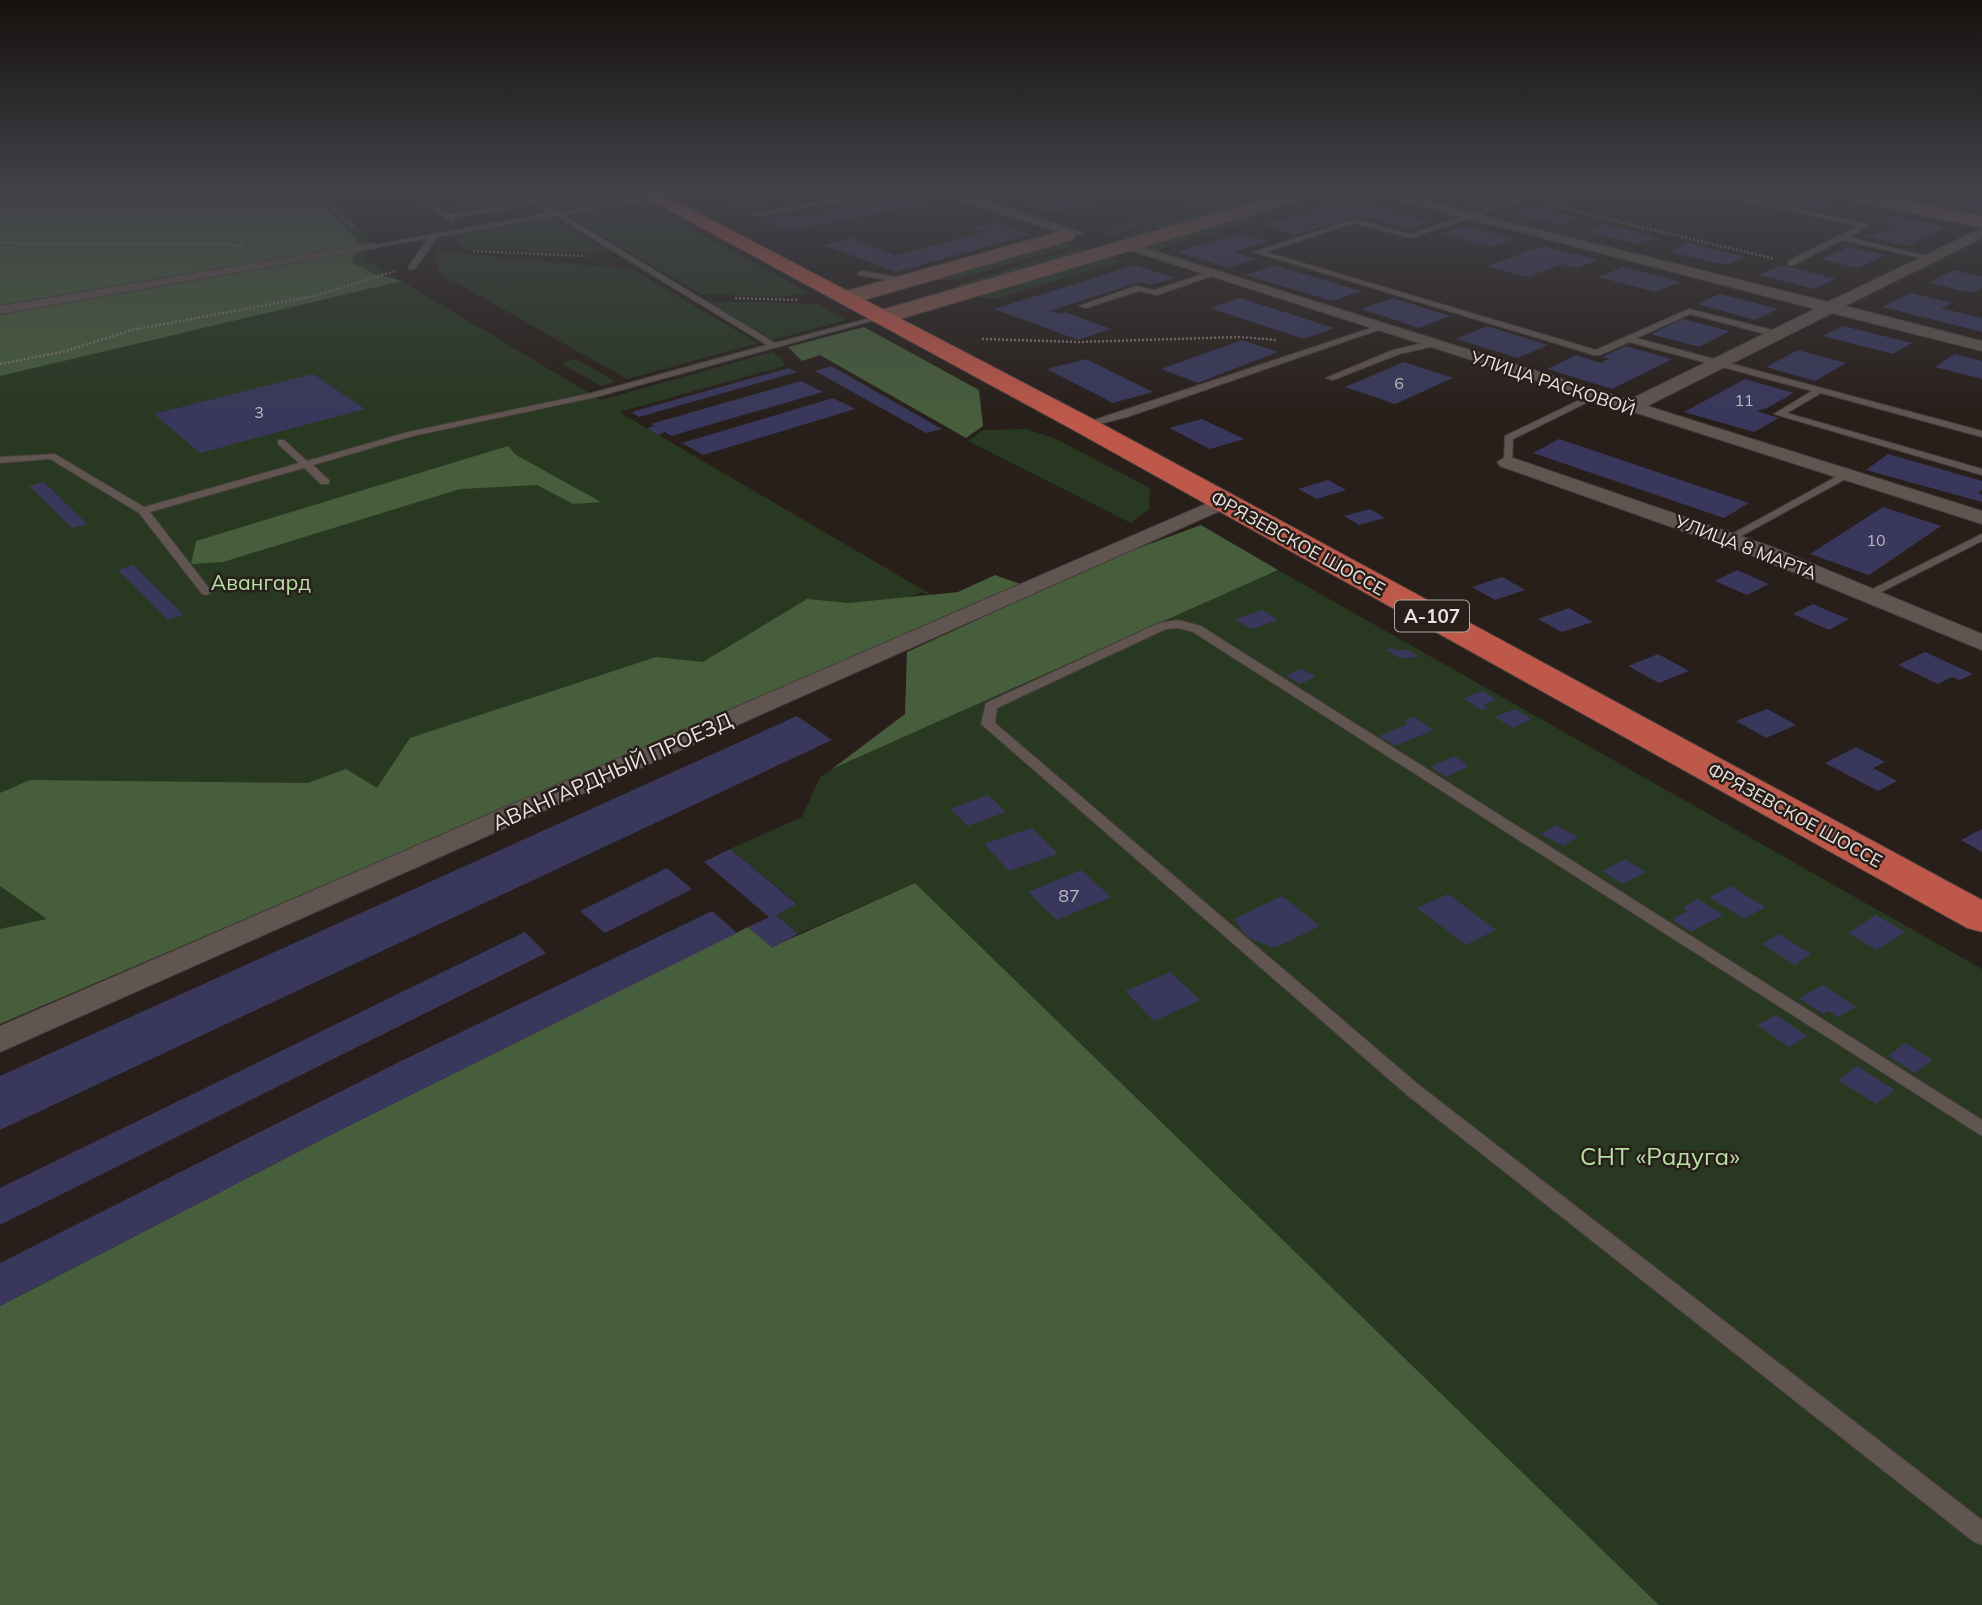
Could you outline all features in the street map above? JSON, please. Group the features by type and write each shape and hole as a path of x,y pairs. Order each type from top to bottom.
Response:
{"highway":[{"name":"ФРЯЗЕВСКОЕ ШОССЕ","path":"789,268 1084,425 1982,918"}],"main road":[{"path":"846,298 953,268"},
{"path":"882,317 1051,268"},
{"path":"907,281 953,297"}],"street":[{"path":"0,310 245,268"},
{"name":"УЛИЦА РАСКОВОЙ","path":"1194,268 1982,518"},
{"path":"1673,268 1982,346"},
{"path":"1630,407 1910,268"},
{"name":"УЛИЦА 8 МАРТА","path":"1507,462 1728,539 1982,643"},
{"name":"АВАНГАРДНЫЙ ПРОЕЗД","path":"0,1040 1224,502"}],"lane":[{"path":"645,268 774,346"},
{"path":"1311,268 1597,353 1689,311 1777,334"},
{"path":"862,273 907,281"},
{"path":"1083,306 1139,288 1154,293 1213,274"},
{"path":"143,511 411,435 593,395 882,317"},
{"path":"1084,425 1124,415 1380,328"},
{"path":"1629,338 1982,434"},
{"path":"1330,378 1396,352 1432,344"},
{"path":"1820,390 1779,414 1982,472"},
{"path":"1507,462 1508,438 1595,396"},
{"path":"281,442 325,482"},
{"path":"0,460 52,456 143,511 206,592"},
{"path":"1728,539 1845,475"},
{"path":"1867,595 1982,537"},
{"path":"1982,1129 1197,629 1178,624 1163,626 991,706 988,724 1413,1090 1982,1534"}],"path":[{"path":"0,364 66,351 132,330 315,296 396,271"},
{"path":"691,297 804,301"},
{"path":"977,339 1080,342 1239,337 1287,341"}],"green space":[{"name":"Авангард","path":"0,268 380,268 601,400 772,352 782,359 784,366 619,412 939,599 922,592 0,974"},
{"path":"0,268 362,268 374,274 402,281 0,376"},
{"path":"438,268 631,269 758,343 627,379 439,273"},
{"path":"656,268 763,268 810,293 779,297 700,294"},
{"path":"975,268 997,268 954,280 932,280"},
{"path":"1012,268 1034,268 959,290 957,285"},
{"path":"1072,268 1099,268 992,300 978,296"},
{"path":"706,301 817,304 846,320 773,340"},
{"path":"864,327 979,390 983,426 966,438 820,355 802,361 788,347"},
{"path":"576,359 616,382 601,386 561,363"},
{"path":"1027,429 1056,439 1150,488 1149,509 1131,523 968,441 983,430"},
{"path":"508,446 516,455 601,502 573,504 537,485 460,489 223,562 191,564 196,541"},
{"path":"1201,525 1278,570 832,769 905,714 907,652 1114,557"},
{"name":"СНТ «Радуга»","path":"1278,570 1982,969 1982,1605 1659,1605 915,883 798,934 776,915 797,903 730,849 802,817 820,777 832,769"},
{"path":"995,575 1023,585 0,1024 0,929 47,919 0,886 0,793 30,780 308,783 346,769 377,788 410,738 656,657 703,662 807,599 849,603 958,592"},
{"path":"915,883 1659,1605 0,1605 0,1306 348,1126 748,927 772,947"}],"building":[{"path":"885,268 911,268 896,272"},
{"path":"1126,268 1144,268 1175,278 1151,285 1140,282 1049,311 1059,314 1065,312 1111,329 1078,340 994,309"},
{"path":"1266,268 1284,268 1361,291 1333,301 1245,275"},
{"path":"1494,268 1552,268 1527,277"},
{"path":"1626,268 1681,282 1656,292 1598,277"},
{"path":"1775,268 1792,268 1836,279 1814,289 1759,275"},
{"path":"1953,270 1982,277 1982,288 1972,293 1929,283"},
{"path":"1911,293 1953,303 1941,308 1982,318 1982,332 1882,307"},
{"path":"1720,294 1778,309 1755,320 1697,304"},
{"path":"1240,298 1334,328 1304,339 1210,308"},
{"path":"1393,298 1450,316 1419,328 1361,309"},
{"path":"1682,319 1730,331 1699,347 1651,334"},
{"path":"1487,326 1548,345 1518,358 1456,339"},
{"path":"1843,326 1912,343 1893,354 1823,336"},
{"path":"1242,340 1278,352 1198,383 1161,369"},
{"path":"1625,346 1672,359 1612,389 1547,369 1576,355 1601,363 1609,359 1602,357"},
{"path":"1798,350 1846,363 1815,381 1766,367"},
{"path":"1955,354 1982,361 1982,379 1935,367"},
{"path":"1086,359 1153,392 1113,403 1047,369"},
{"path":"1404,362 1453,378 1395,404 1345,387"},
{"path":"831,366 942,429 926,433 815,371"},
{"path":"789,368 797,372 639,417 631,412"},
{"path":"313,374 365,409 200,453 154,414"},
{"path":"1745,379 1794,393 1756,411 1779,418 1754,432 1684,412"},
{"path":"801,381 823,392 671,436 665,432 658,435 647,428 655,426 651,424"},
{"path":"833,398 855,409 703,455 682,443"},
{"path":"1202,419 1244,439 1210,449 1169,428"},
{"path":"1559,439 1749,503 1724,518 1533,453"},
{"path":"1888,454 1982,481 1982,490 1978,493 1982,495 1982,502 1866,470"},
{"path":"1328,480 1346,490 1317,499 1298,489"},
{"path":"44,482 87,524 72,528 29,486"},
{"path":"1883,507 1941,526 1869,575 1810,554"},
{"path":"1370,509 1385,518 1359,525 1344,516"},
{"path":"133,565 184,615 168,620 118,570"},
{"path":"1737,570 1769,584 1747,595 1715,581"},
{"path":"1502,577 1525,590 1495,600 1472,587"},
{"path":"1813,604 1849,619 1829,630 1793,614"},
{"path":"1569,608 1593,622 1562,632 1538,619"},
{"path":"1263,610 1278,620 1252,629 1234,619"},
{"path":"1392,648 1399,651 1406,649 1420,657 1400,658 1386,650"},
{"path":"1925,652 1973,674 1960,680 1952,677 1938,684 1898,665"},
{"path":"1658,654 1689,671 1659,683 1628,666"},
{"path":"1302,669 1316,677 1300,684 1286,675"},
{"path":"1483,691 1496,700 1483,705 1488,708 1481,710 1463,698"},
{"path":"1515,709 1532,719 1513,728 1495,717"},
{"path":"1767,709 1796,725 1766,738 1736,721"},
{"path":"797,716 832,740 0,1130 0,1076"},
{"path":"1414,717 1434,730 1395,746 1379,736 1408,724 1404,721"},
{"path":"1856,747 1885,762 1873,768 1897,781 1878,791 1825,763"},
{"path":"1454,756 1469,766 1446,777 1431,767"},
{"path":"988,795 1006,812 968,826 950,809"},
{"path":"1556,825 1578,837 1563,846 1541,834"},
{"path":"1032,828 1058,854 1009,871 984,844"},
{"path":"1982,829 1982,852 1961,840"},
{"path":"730,849 797,904 776,915 798,934 772,948 748,927 769,917 704,862"},
{"path":"1625,859 1646,872 1623,884 1602,871"},
{"path":"667,868 692,889 605,933 580,911"},
{"path":"1081,870 1111,897 1057,920 1028,892"},
{"path":"1731,886 1765,907 1744,919 1709,897"},
{"path":"1448,894 1496,930 1466,945 1417,908"},
{"path":"1282,896 1320,926 1275,948 1248,938 1234,919"},
{"path":"1698,899 1723,915 1691,932 1672,919 1688,911 1683,907"},
{"path":"712,911 737,933 348,1126 0,1306 0,1263 399,1062"},
{"path":"1876,915 1905,932 1877,950 1848,933"},
{"path":"525,932 546,953 0,1225 0,1188"},
{"path":"1779,934 1811,954 1795,965 1762,944"},
{"path":"1170,972 1200,1000 1154,1021 1125,991"},
{"path":"1823,985 1856,1007 1838,1017 1829,1011 1823,1014 1799,998"},
{"path":"1776,1015 1807,1036 1789,1047 1757,1025"},
{"path":"1905,1043 1933,1060 1915,1073 1888,1056"},
{"path":"1857,1066 1895,1090 1876,1104 1838,1080"}]}
